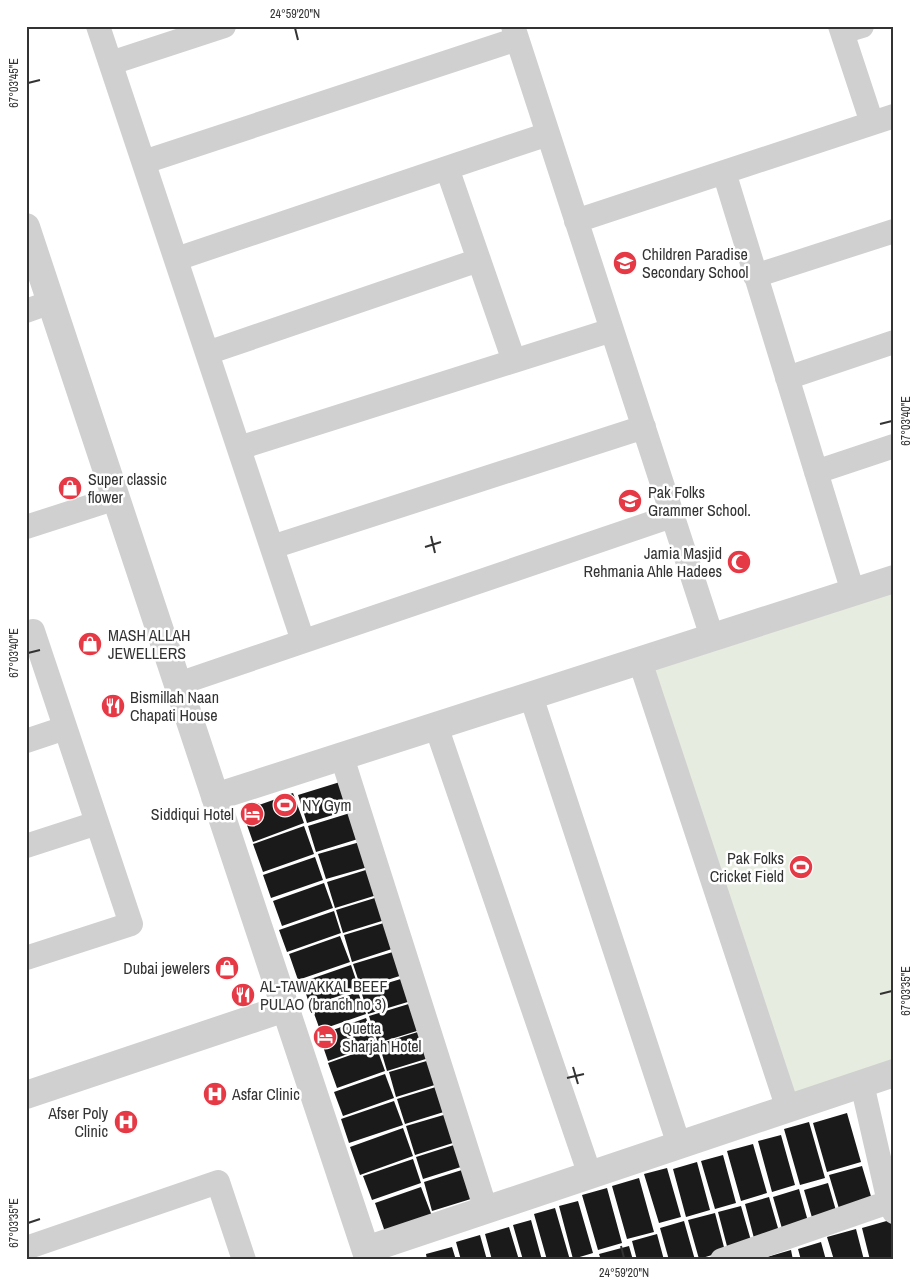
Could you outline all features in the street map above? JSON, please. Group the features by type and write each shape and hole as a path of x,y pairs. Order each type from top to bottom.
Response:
{"street":[{"path":"98,26 303,641"},
{"path":"111,63 224,26"},
{"path":"576,221 883,120 848,28"},
{"path":"144,162 515,33 712,637"},
{"path":"176,259 548,134"},
{"path":"446,168 514,362"},
{"path":"724,172 853,592"},
{"path":"26,227 39,307 116,498 368,1255 486,1210 894,1074"},
{"path":"755,276 894,231"},
{"path":"207,353 479,260"},
{"path":"239,448 612,330"},
{"path":"787,378 894,342"},
{"path":"272,547 644,427"},
{"path":"816,472 894,446"},
{"path":"26,528 116,498"},
{"path":"178,684 672,516"},
{"path":"216,798 894,579"},
{"path":"26,634 33,631 131,924 26,958"},
{"path":"640,661 788,1109"},
{"path":"531,696 679,1145"},
{"path":"436,726 590,1175"},
{"path":"26,741 66,728"},
{"path":"342,756 486,1210"},
{"path":"26,846 97,823"},
{"path":"26,1095 285,1008"},
{"path":"722,1260 891,1207 862,1084"},
{"path":"26,1248 218,1182 244,1260"}],"shaded area":[{"name":"Pak Folks Cricket Field","path":"894,579 894,1074 788,1109 640,661"}],"building":[{"path":"340,782 349,810 307,823 298,795"},
{"path":"293,793 304,823 253,842 242,811"},
{"path":"350,813 358,839 316,852 308,826"},
{"path":"304,826 314,854 263,872 253,844"},
{"path":"360,842 368,867 326,879 318,854"},
{"path":"315,857 323,880 271,898 263,875"},
{"path":"369,869 377,895 335,908 327,882"},
{"path":"324,883 333,908 282,926 273,901"},
{"path":"378,897 385,920 343,933 336,910"},
{"path":"334,911 341,933 287,952 279,930"},
{"path":"387,922 395,948 352,962 344,935"},
{"path":"340,936 350,962 298,980 289,954"},
{"path":"396,951 403,975 361,988 353,964"},
{"path":"351,965 359,989 310,1006 302,982"},
{"path":"404,978 411,1001 368,1014 361,991"},
{"path":"358,992 366,1014 320,1030 312,1008"},
{"path":"412,1003 420,1030 378,1043 369,1016"},
{"path":"366,1018 376,1044 328,1061 319,1035"},
{"path":"421,1031 429,1058 387,1071 379,1044"},
{"path":"376,1046 385,1071 337,1088 328,1063"},
{"path":"430,1060 438,1084 396,1097 389,1072"},
{"path":"385,1074 394,1098 343,1116 334,1092"},
{"path":"439,1086 447,1111 405,1124 397,1099"},
{"path":"394,1101 403,1125 349,1143 341,1119"},
{"path":"847,1113 861,1162 827,1172 813,1123"},
{"path":"447,1114 456,1142 415,1155 406,1126"},
{"path":"809,1122 825,1178 800,1185 784,1129"},
{"path":"403,1128 413,1156 360,1175 350,1147"},
{"path":"781,1135 795,1185 772,1192 758,1141"},
{"path":"457,1144 464,1166 423,1179 416,1157"},
{"path":"753,1144 767,1193 741,1201 727,1151"},
{"path":"723,1155 736,1203 715,1209 701,1161"},
{"path":"413,1159 421,1183 372,1200 363,1176"},
{"path":"697,1162 710,1210 686,1217 673,1169"},
{"path":"862,1166 873,1203 840,1212 829,1175"},
{"path":"667,1168 681,1217 659,1223 644,1174"},
{"path":"465,1169 474,1198 432,1211 424,1182"},
{"path":"639,1178 654,1232 627,1239 612,1186"},
{"path":"828,1183 837,1214 813,1221 804,1190"},
{"path":"421,1187 432,1216 385,1232 375,1203"},
{"path":"607,1188 622,1243 598,1250 582,1195"},
{"path":"799,1189 809,1225 783,1232 773,1197"},
{"path":"769,1197 780,1235 755,1242 745,1204"},
{"path":"578,1201 593,1253 573,1259 559,1206"},
{"path":"741,1206 752,1244 728,1250 718,1212"},
{"path":"555,1208 570,1260 547,1260 534,1214"},
{"path":"715,1213 725,1251 699,1259 688,1220"},
{"path":"531,1220 542,1260 523,1260 513,1225"},
{"path":"890,1220 894,1233 894,1257 884,1260 870,1260 862,1228"},
{"path":"684,1221 695,1260 669,1260 660,1228"},
{"path":"509,1227 519,1260 492,1260 485,1234"},
{"path":"856,1229 864,1260 834,1260 827,1237"},
{"path":"657,1234 664,1260 637,1260 632,1241"},
{"path":"480,1235 487,1260 461,1260 456,1242"},
{"path":"821,1242 826,1260 801,1260 798,1249"},
{"path":"629,1246 633,1260 601,1260 599,1254"},
{"path":"452,1247 456,1260 427,1260 426,1254"},
{"path":"791,1250 793,1260 767,1260 767,1257"}],"place":[{"name":"Children Paradise Secondary School","path":"625,263"},
{"name":"Super classic flower","path":"70,488"},
{"name":"Pak Folks Grammer School.","path":"630,501"},
{"name":"Jamia Masjid Rehmania Ahle Hadees","path":"739,562"},
{"name":"MASH ALLAH JEWELLERS","path":"90,644"},
{"name":"Bismillah Naan Chapati House","path":"113,706"},
{"name":"NY Gym","path":"285,805"},
{"name":"Siddiqui Hotel","path":"252,814"},
{"name":"Pak Folks Cricket Field","path":"801,867"},
{"name":"Dubai jewelers","path":"227,968"},
{"name":"AL-TAWAKKAL BEEF PULAO (branch no 3)","path":"243,995"},
{"name":"Quetta Sharjah Hotel","path":"325,1037"},
{"name":"Asfar Clinic","path":"215,1094"},
{"name":"Afser Poly Clinic","path":"126,1122"}]}
